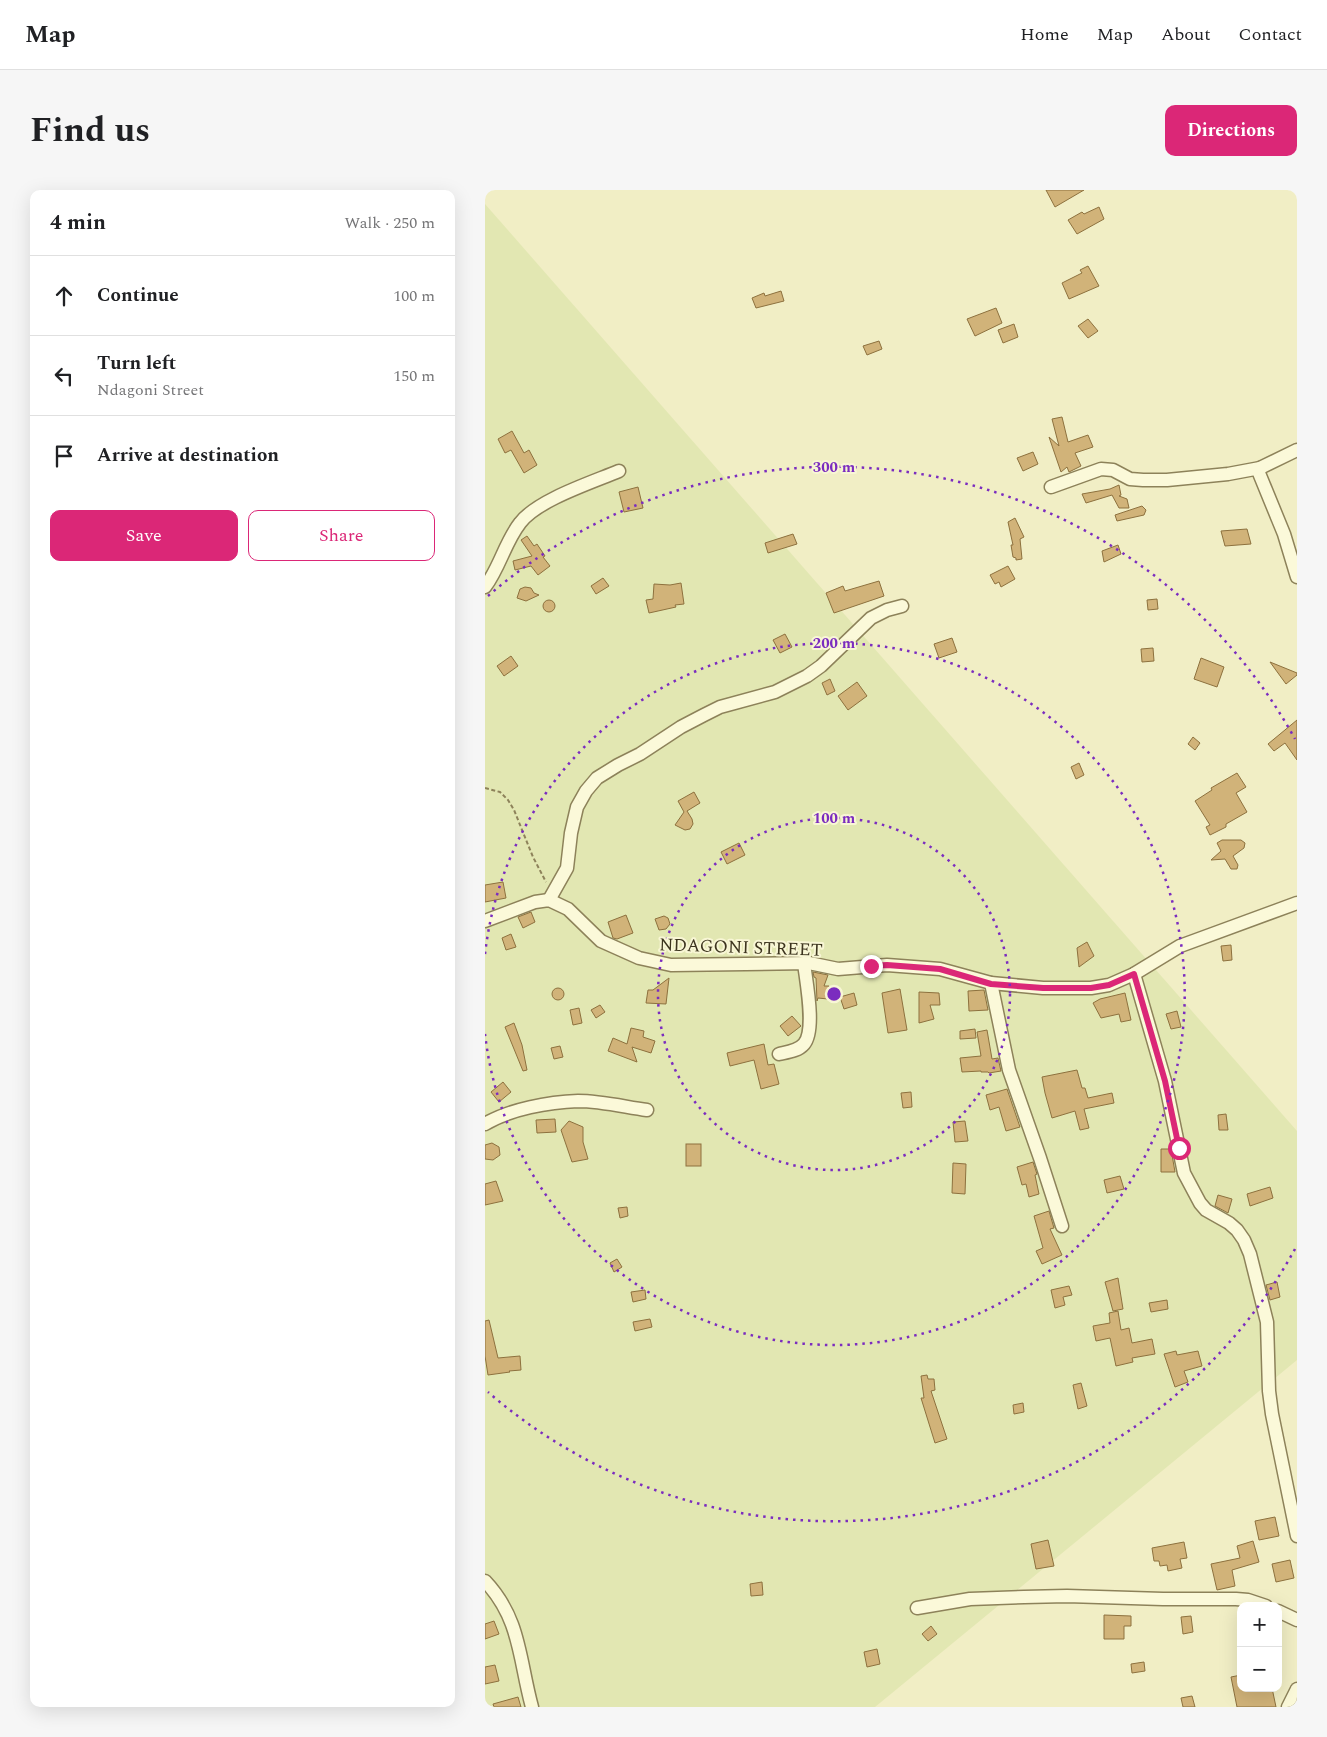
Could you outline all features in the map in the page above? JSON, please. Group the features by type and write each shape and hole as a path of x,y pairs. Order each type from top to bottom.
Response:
{"street":[{"path":"1051,487 1101,469 1113,470 1130,479 1167,480 1218,475 1260,468 1297,450"},
{"path":"1260,468 1259,473 1284,534 1297,577"},
{"path":"485,587 494,575 521,522 535,509 619,470"},
{"path":"485,921 551,896 567,868 571,833 577,807 597,778 641,754 681,727 703,715 775,692 807,676 834,654 871,618 887,610 902,606"},
{"name":"NDAGONI STREET","path":"551,896 568,909 601,941 639,958 671,965 804,963 838,969 887,965 940,969 991,984 1043,988 1091,988 1109,985 1134,974 1180,946 1297,903"},
{"path":"779,1054 797,1050 808,1038 809,1010 804,963"},
{"path":"1134,974 1167,1089 1184,1173 1205,1210 1229,1223 1237,1230 1250,1254 1267,1322 1269,1391 1272,1414 1297,1536"},
{"path":"991,984 1009,1070 1062,1226"},
{"path":"485,1124 541,1104 579,1101 647,1110"},
{"path":"485,1581 498,1595 508,1612 517,1638 532,1707"},
{"path":"917,1608 970,1600 1067,1596 1163,1600 1236,1599 1254,1602"},
{"path":"1282,1613 1297,1620"},
{"path":"1288,1707 1297,1689"}],"path":[{"path":"485,788 499,792 508,800 551,896"}],"green space":[{"path":"485,204 1297,1131 1297,1360 875,1707 485,1707"}],"building":[{"path":"1046,190 1084,190 1055,207"},
{"path":"1099,207 1104,219 1077,234 1068,220 1082,212 1084,214"},
{"path":"1088,266 1099,286 1069,299 1062,283 1082,273 1080,270"},
{"path":"781,291 784,301 756,308 752,298 764,293 765,296"},
{"path":"996,308 1002,323 975,336 967,319"},
{"path":"1088,319 1098,331 1088,338 1078,326"},
{"path":"1014,324 1018,337 1003,343 998,330"},
{"path":"879,341 882,349 867,355 863,346"},
{"path":"1062,417 1068,442 1088,435 1093,447 1075,453 1081,466 1069,472 1067,467 1061,472 1049,437 1059,446 1052,419"},
{"path":"512,431 524,453 529,450 537,465 524,473 511,450 505,453 498,439"},
{"path":"1033,452 1038,464 1023,471 1017,458"},
{"path":"1119,485 1121,495 1119,496 1127,499 1129,508 1119,508 1112,495 1086,503 1082,494 1110,489"},
{"path":"638,487 643,508 624,512 619,492"},
{"path":"1142,506 1146,510 1144,515 1117,521 1115,515"},
{"path":"1015,518 1024,537 1020,539 1022,559 1016,560 1013,557 1011,545 1013,545 1008,522"},
{"path":"1247,529 1251,544 1225,546 1221,531"},
{"path":"793,534 797,544 768,553 765,543"},
{"path":"527,536 534,546 537,544 550,566 538,575 531,566 515,570 513,561 532,556 521,540"},
{"path":"1118,545 1121,554 1104,562 1102,551"},
{"path":"1008,566 1015,579 1001,587 999,582 995,584 990,575"},
{"path":"603,578 609,586 596,594 591,586"},
{"path":"879,581 884,596 834,613 826,593 843,586 845,591"},
{"path":"681,583 684,604 649,613 646,600 653,599 654,584 670,585"},
{"path":"525,587 531,588 534,593 539,595 526,601 517,598 520,589"},
{"path":"1157,599 1158,609 1148,610 1147,600"},
{"path":"547,600 551,600 555,606 551,612 547,612 543,608 543,604"},
{"path":"785,634 792,647 780,653 773,640"},
{"path":"952,638 957,652 939,658 934,644"},
{"path":"1153,648 1154,661 1142,662 1141,649"},
{"path":"511,656 518,666 504,676 497,666"},
{"path":"1201,658 1224,667 1217,687 1194,679"},
{"path":"1270,662 1297,673 1297,675 1286,684"},
{"path":"830,679 835,691 827,695 822,683"},
{"path":"857,682 867,696 848,710 838,696"},
{"path":"1297,720 1297,760 1285,743 1274,751 1268,744"},
{"path":"1193,737 1200,743 1195,750 1188,744"},
{"path":"1079,763 1084,775 1076,779 1071,767"},
{"path":"1237,773 1246,787 1236,793 1247,812 1226,824 1226,827 1210,835 1206,827 1210,825 1195,801 1212,790 1211,788"},
{"path":"694,792 700,803 687,811 693,824 690,829 685,830 675,825 684,812 678,801"},
{"path":"1222,840 1241,840 1245,843 1244,848 1233,856 1238,865 1237,869 1231,869 1225,859 1211,860 1221,851 1217,843"},
{"path":"739,843 745,855 727,864 721,852"},
{"path":"503,882 506,898 485,902 485,885"},
{"path":"531,912 535,922 523,928 518,917"},
{"path":"626,915 633,933 617,939 613,938 608,922"},
{"path":"664,916 668,918 670,924 666,929 659,930 655,919"},
{"path":"511,934 516,947 506,950 502,938"},
{"path":"1087,942 1094,956 1079,967 1077,948"},
{"path":"1231,945 1232,960 1223,961 1221,946"},
{"path":"813,972 828,975 824,986 829,986 828,999 818,998 817,1001 816,978"},
{"path":"669,978 666,1004 646,1003 648,990 653,990"},
{"path":"556,988 560,988 564,994 560,1000 556,1000 552,996 552,992"},
{"path":"900,989 907,1030 888,1033 882,993"},
{"path":"984,990 988,1010 969,1011 968,991"},
{"path":"919,992 939,993 940,1005 930,1005 934,1019 919,1023"},
{"path":"854,993 857,1005 844,1009 840,997"},
{"path":"1125,993 1131,1020 1121,1022 1119,1014 1101,1018 1093,1003 1100,999"},
{"path":"600,1005 605,1012 596,1018 591,1010"},
{"path":"579,1008 582,1023 573,1025 570,1010"},
{"path":"1177,1011 1181,1027 1171,1029 1166,1014"},
{"path":"792,1016 801,1026 788,1036 780,1026"},
{"path":"514,1023 522,1045 527,1070 523,1071 505,1027"},
{"path":"631,1028 644,1031 643,1037 655,1041 651,1053 632,1047 637,1062 608,1051 613,1038 627,1044"},
{"path":"975,1029 976,1038 960,1039 960,1031"},
{"path":"987,1030 992,1059 998,1058 1001,1071 989,1073 981,1071 962,1072 960,1058 981,1056 977,1032"},
{"path":"764,1044 768,1065 774,1064 779,1084 761,1089 754,1060 730,1066 727,1053"},
{"path":"560,1046 563,1057 554,1059 551,1048"},
{"path":"1077,1070 1082,1088 1085,1088 1088,1098 1112,1093 1114,1103 1084,1109 1089,1128 1080,1130 1075,1111 1052,1118 1042,1077"},
{"path":"503,1082 511,1092 499,1102 491,1092"},
{"path":"1007,1089 1020,1127 1006,1131 999,1107 990,1110 986,1095"},
{"path":"911,1092 912,1107 903,1108 901,1093"},
{"path":"1226,1114 1228,1130 1219,1130 1218,1115"},
{"path":"555,1119 556,1132 537,1133 536,1120"},
{"path":"569,1121 583,1127 583,1142 588,1159 572,1162 561,1130"},
{"path":"965,1121 968,1141 955,1142 953,1122"},
{"path":"492,1143 499,1147 500,1155 493,1160 485,1159 485,1145"},
{"path":"686,1144 701,1144 701,1166 686,1166"},
{"path":"1161,1149 1171,1149 1175,1172 1161,1172"},
{"path":"1033,1162 1037,1174 1035,1175 1039,1194 1029,1197 1026,1184 1022,1185 1017,1167"},
{"path":"953,1163 966,1164 965,1194 952,1193"},
{"path":"1120,1176 1124,1189 1107,1193 1104,1180"},
{"path":"496,1181 503,1201 485,1205 485,1184"},
{"path":"1270,1187 1273,1198 1250,1206 1247,1194"},
{"path":"1218,1195 1232,1199 1228,1213 1215,1206"},
{"path":"627,1207 628,1216 620,1218 618,1208"},
{"path":"1049,1211 1054,1228 1050,1229 1062,1255 1042,1264 1036,1251 1043,1248 1034,1216"},
{"path":"617,1259 622,1267 614,1272 610,1263"},
{"path":"1118,1278 1123,1309 1113,1311 1105,1282"},
{"path":"1277,1282 1280,1297 1270,1300 1266,1285"},
{"path":"1069,1286 1072,1295 1063,1297 1065,1305 1055,1308 1051,1290"},
{"path":"645,1290 646,1299 633,1302 631,1292"},
{"path":"1167,1300 1168,1309 1151,1312 1149,1303"},
{"path":"1118,1311 1121,1330 1129,1328 1132,1343 1152,1339 1155,1354 1132,1358 1133,1362 1116,1366 1110,1338 1096,1341 1093,1326 1110,1323 1109,1313"},
{"path":"650,1319 652,1327 635,1331 633,1322"},
{"path":"489,1320 498,1358 520,1356 521,1370 488,1375 485,1356 485,1321"},
{"path":"1176,1351 1177,1355 1198,1351 1202,1366 1184,1371 1188,1382 1175,1387 1164,1354"},
{"path":"927,1375 928,1379 934,1379 935,1390 931,1391 947,1439 935,1443 921,1398 924,1398 921,1376"},
{"path":"1081,1383 1087,1406 1078,1409 1073,1385"},
{"path":"1023,1403 1024,1412 1014,1414 1013,1405"},
{"path":"1275,1517 1279,1536 1259,1540 1255,1521"},
{"path":"1048,1540 1054,1566 1036,1569 1031,1544"},
{"path":"1253,1541 1259,1562 1232,1570 1235,1586 1217,1590 1211,1564 1240,1558 1237,1546"},
{"path":"1184,1542 1187,1558 1180,1559 1182,1568 1168,1571 1167,1565 1160,1566 1159,1561 1154,1561 1152,1548"},
{"path":"1290,1560 1294,1578 1276,1582 1272,1564"},
{"path":"762,1582 763,1595 751,1596 750,1584"},
{"path":"1104,1615 1131,1616 1131,1626 1124,1626 1124,1639 1104,1639"},
{"path":"1191,1616 1193,1632 1183,1634 1181,1617"},
{"path":"494,1621 499,1634 485,1639 485,1624"},
{"path":"931,1626 937,1634 928,1641 922,1634"},
{"path":"877,1649 880,1664 867,1667 864,1652"},
{"path":"1144,1662 1145,1671 1132,1673 1131,1664"},
{"path":"495,1665 499,1681 485,1684 485,1667"},
{"path":"1237,1676 1237,1692 1273,1692 1276,1707 1237,1707 1231,1677"},
{"path":"1192,1696 1195,1707 1183,1707 1181,1698"},
{"path":"518,1697 521,1707 494,1707 493,1704"}],"route":[{"path":"871,966 887,965 940,969 991,984 1043,988 1091,988 1109,985 1134,974 1165,1081 1175,1120 1179,1148"}]}
